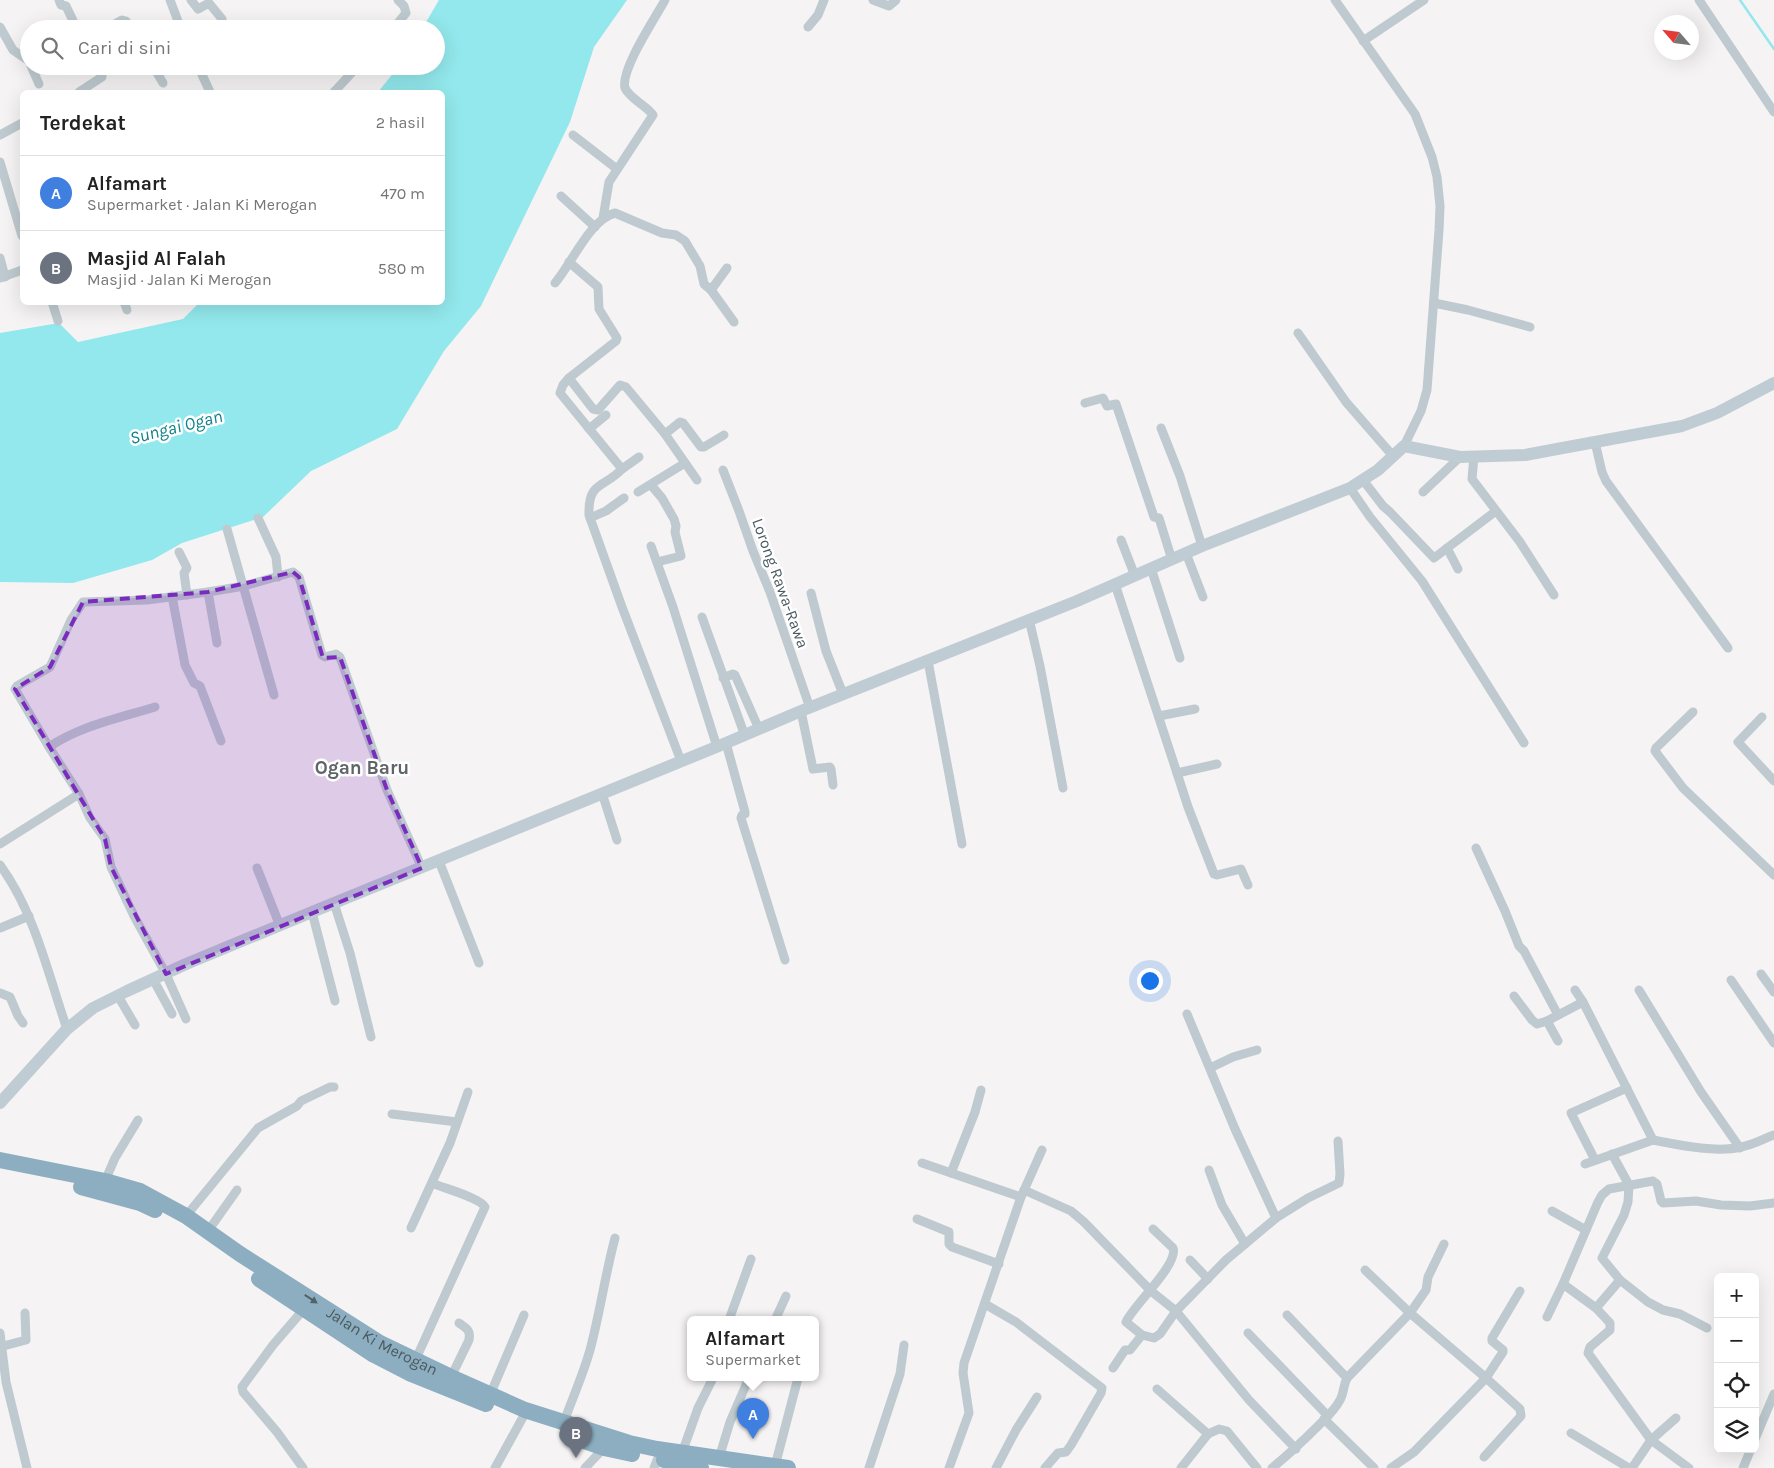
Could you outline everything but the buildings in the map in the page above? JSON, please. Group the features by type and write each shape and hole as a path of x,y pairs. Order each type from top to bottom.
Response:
{"highway":[{"name":"Jalan Ki Merogan","path":"0,1160 105,1181 140,1191 186,1216 353,1334 374,1355 409,1373 604,1448 656,1463 701,1468"},
{"name":"Jalan Ki Merogan","path":"0,1170 90,1189 140,1203 179,1224 304,1309 353,1334 525,1410 629,1443 781,1467"}],"street":[{"path":"59,0 61,5 66,6 73,20"},
{"path":"170,0 178,20"},
{"path":"191,0 198,9 211,1 222,20"},
{"path":"808,27 818,14 824,0"},
{"path":"873,0 889,6 896,0"},
{"path":"0,1103 66,1030 93,1008 153,979 307,914 745,736 805,709 1077,601 1202,546 1350,488 1378,470 1404,446 1421,411 1427,390 1440,206 1437,177 1432,157 1414,114 1335,0"},
{"path":"1363,40 1424,0"},
{"path":"1700,0 1774,112"},
{"path":"400,20 406,13 404,2"},
{"path":"603,218 609,182 653,115 627,91 625,80 641,40 663,4"},
{"path":"0,27 13,50 20,55"},
{"path":"35,75 39,84"},
{"path":"82,90 102,77 102,75"},
{"path":"158,75 163,83"},
{"path":"202,75 209,90"},
{"path":"336,90 350,75"},
{"path":"0,135 20,124"},
{"path":"573,135 617,169"},
{"path":"0,162 20,229"},
{"path":"561,196 595,227"},
{"path":"555,283 576,251 595,227 603,218 615,213 662,233 668,232 676,235 685,241 700,266 704,284 711,290 734,322"},
{"path":"0,258 2,277 20,271"},
{"path":"569,262 598,288 599,309 617,338 616,341 569,378 563,385 560,393 622,469"},
{"path":"711,290 727,268"},
{"path":"1434,303 1530,326"},
{"path":"53,305 58,320"},
{"path":"1298,333 1346,402 1394,456"},
{"path":"569,378 592,409 598,410 620,385 626,387 665,434 697,480"},
{"path":"1404,446 1460,457 1525,455 1682,426 1716,413 1774,383"},
{"path":"1085,403 1103,398 1107,406 1116,404 1154,517 1159,518 1172,560"},
{"path":"589,429 606,415"},
{"path":"665,434 680,422 683,422 701,447 724,435"},
{"path":"1161,428 1183,476 1202,546"},
{"path":"1595,442 1606,481 1728,648"},
{"path":"1474,456 1472,479 1520,542 1554,595"},
{"path":"1423,492 1460,457"},
{"path":"639,458 591,493 589,502 590,518 681,761"},
{"path":"638,492 685,463"},
{"name":"Lorong Rawa-Rawa","path":"723,470 770,592 805,709 813,769 830,767 832,769 833,785"},
{"path":"1363,480 1383,506 1434,558 1496,511"},
{"path":"651,485 662,498 674,519 681,556 657,562"},
{"path":"1350,488 1422,581 1524,744"},
{"path":"590,518 606,511 624,498"},
{"path":"258,518 276,557 278,577"},
{"path":"227,529 274,695"},
{"path":"1121,540 1135,576"},
{"path":"651,546 745,812 741,818 785,960"},
{"path":"1447,548 1458,569"},
{"path":"179,552 188,568 184,572 187,595"},
{"path":"1186,553 1203,597"},
{"path":"1151,568 1180,658"},
{"path":"186,1019 166,974 134,916 111,867 105,839 90,818 79,794 48,747 15,689 50,667 71,620 83,602 147,600 208,592 244,586 293,572 299,577 322,655 325,658 336,654 340,657 387,790 422,868"},
{"path":"1115,584 1188,807 1214,874 1217,875 1241,869 1248,885"},
{"path":"208,592 217,644"},
{"path":"811,593 826,651 843,694"},
{"path":"172,596 185,664 194,682 200,686 221,741"},
{"path":"702,617 745,736"},
{"path":"1029,619 1040,666 1063,788"},
{"path":"928,661 962,844"},
{"path":"723,678 735,675 759,729"},
{"path":"48,747 67,736 95,725 155,707"},
{"path":"1159,716 1195,709"},
{"path":"1693,712 1655,751 1683,788 1772,873"},
{"path":"1762,717 1738,742 1774,781"},
{"path":"1177,773 1217,764"},
{"path":"602,793 617,840"},
{"path":"0,844 79,794"},
{"path":"1476,848 1519,946 1524,951 1558,1015"},
{"path":"439,861 479,963"},
{"path":"257,868 282,925"},
{"path":"2,871 29,916 66,1030"},
{"path":"334,903 350,953 371,1036"},
{"path":"307,914 334,1001"},
{"path":"0,928 29,916"},
{"path":"1761,974 1774,992"},
{"path":"153,979 172,1014"},
{"path":"1731,980 1774,1043"},
{"path":"1575,990 1583,1002 1653,1140"},
{"path":"1639,990 1701,1092 1740,1148"},
{"path":"0,993 10,997 23,1023"},
{"path":"118,996 136,1025"},
{"path":"1514,996 1534,1023 1547,1021 1583,1002"},
{"path":"1187,1014 1250,1163 1276,1218"},
{"path":"1547,1021 1558,1041"},
{"path":"1210,1068 1233,1057 1257,1050"},
{"path":"186,1216 258,1128 297,1106 301,1101 330,1087 334,1087"},
{"path":"1595,1160 1571,1113 1626,1088"},
{"path":"951,1173 972,1120 981,1090"},
{"path":"411,1228 432,1183 468,1092"},
{"path":"392,1114 457,1122"},
{"path":"105,1181 138,1120"},
{"path":"1584,1164 1653,1140 1701,1148 1740,1148 1774,1135"},
{"path":"1153,1229 1173,1248 1174,1253 1151,1291 1126,1321 1129,1326 1142,1334 1151,1338 1157,1338 1176,1311 1245,1244 1276,1218 1308,1198 1339,1183 1338,1141"},
{"path":"949,1468 969,1413 963,1373 964,1363 1022,1193 1042,1150"},
{"path":"1612,1154 1629,1186 1627,1207 1602,1258 1620,1280 1648,1302 1663,1310 1680,1314 1707,1328"},
{"path":"922,1163 1022,1193 1071,1211 1151,1291 1176,1311 1250,1400 1296,1449"},
{"path":"1209,1170 1222,1206 1245,1244"},
{"path":"1547,1317 1598,1202 1606,1191 1656,1182 1661,1201 1667,1204 1696,1202 1721,1206 1750,1206 1774,1203"},
{"path":"415,1361 485,1207 477,1199 432,1183"},
{"path":"208,1232 237,1190"},
{"path":"1552,1211 1586,1230"},
{"path":"917,1219 949,1232 949,1244 952,1247 999,1264"},
{"path":"564,1422 589,1353 600,1310 605,1273 615,1238"},
{"path":"1272,1468 1296,1449 1326,1418 1341,1400 1343,1394 1342,1387 1347,1378 1410,1313 1426,1290 1428,1277 1444,1244"},
{"path":"730,1316 751,1260"},
{"path":"1190,1260 1208,1279"},
{"path":"1365,1270 1410,1313 1486,1378 1521,1412 1521,1416 1516,1424 1484,1457"},
{"path":"1596,1308 1620,1280"},
{"path":"1563,1284 1596,1308 1610,1323 1611,1328 1590,1347 1588,1353 1651,1440 1689,1468"},
{"path":"1390,1468 1414,1452 1486,1378 1503,1352 1492,1341 1492,1338 1520,1291"},
{"path":"777,1316 786,1296"},
{"path":"985,1304 1016,1322 1102,1388 1101,1393 1066,1452 1058,1453 1045,1468"},
{"path":"303,1468 278,1432 243,1392 242,1387 273,1345 304,1309"},
{"path":"1,1346 26,1340 25,1313"},
{"path":"490,1394 524,1315"},
{"path":"1287,1315 1347,1378"},
{"path":"451,1377 469,1340 470,1334 459,1323"},
{"path":"0,1333 6,1382 27,1468"},
{"path":"1248,1333 1374,1468"},
{"path":"1113,1368 1125,1350 1130,1350 1142,1334"},
{"path":"869,1468 900,1374 904,1345"},
{"path":"682,1452 698,1408 712,1381"},
{"path":"719,1458 730,1422 748,1381"},
{"path":"781,1467 797,1381"},
{"path":"1157,1389 1208,1434"},
{"path":"1759,1430 1774,1394"},
{"path":"996,1468 1016,1430 1037,1397"},
{"path":"495,1468 523,1417"},
{"path":"1571,1433 1630,1468 1651,1440 1676,1418"},
{"path":"1181,1468 1208,1434 1219,1429 1227,1431 1257,1468"},
{"path":"585,1468 604,1448"},
{"path":"1743,1468 1749,1453"}],"highlighted area":[{"path":"293,572 299,577 323,658 340,657 387,790 422,868 166,974 111,867 105,839 15,689 50,667 83,602 208,592"}],"water":[{"name":"Sungai Ogan","path":"439,0 627,0 594,47 570,122 481,306 444,351 397,429 311,471 263,517 182,543 152,560 73,583 0,582 0,333 59,323 78,342 183,319 197,305 445,305 445,90 380,90 392,75 445,75 445,20 427,20"}],"waterway":[{"path":"1740,0 1774,49"}],"place":[{"name":"Alfamart","path":"753,1439"},
{"name":"Masjid Al Falah","path":"576,1458"}],"district":[{"name":"Ogan Baru","path":"362,767"}]}
